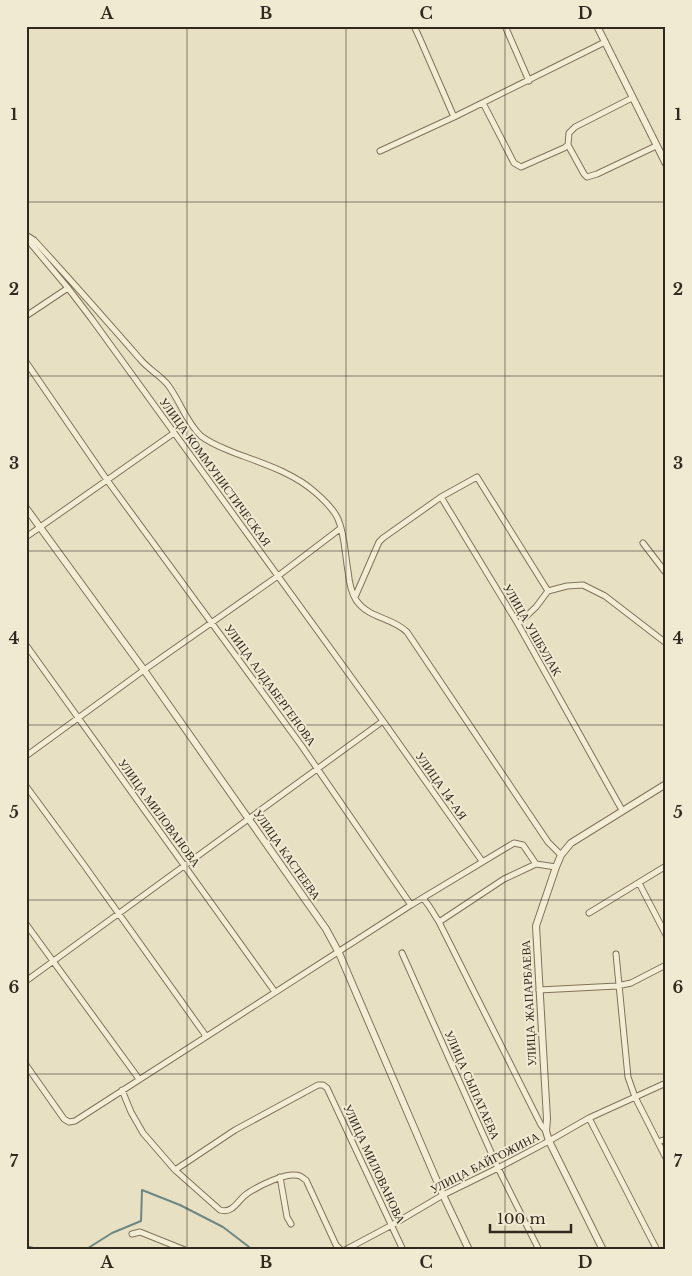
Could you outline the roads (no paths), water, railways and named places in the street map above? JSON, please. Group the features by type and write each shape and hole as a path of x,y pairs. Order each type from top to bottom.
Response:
{"street":[{"path":"414,26 454,117"},
{"path":"505,26 529,80"},
{"path":"597,26 666,164"},
{"path":"380,151 484,103 605,42"},
{"path":"632,98 575,127 569,133 568,145 587,177 656,146"},
{"path":"484,103 517,166 521,167 561,150 568,145"},
{"path":"26,237 34,240 143,362 161,378 201,436 212,444 276,469 297,480 315,492 332,510 338,518 341,528 350,584 354,597 363,609 400,626 407,632 548,842 561,855 571,843 666,784"},
{"name":"УЛИЦА КОММУНИСТИЧЕСКАЯ","path":"26,237 68,288 384,721"},
{"path":"26,316 68,288"},
{"name":"УЛИЦА АЛДАБЕРГЕНОВА","path":"26,362 107,480 317,769 411,905"},
{"path":"26,537 174,433"},
{"path":"354,597 379,542 383,538 442,496 477,477 548,591"},
{"name":"УЛИЦА УШБУЛАК","path":"442,496 518,624 622,810"},
{"name":"УЛИЦА КАСТЕЕВА","path":"26,508 144,670 326,928 339,953 468,1250"},
{"path":"26,756 278,576 341,528"},
{"path":"644,543 666,573"},
{"path":"518,624 536,607 548,591 567,586 584,585 605,596 666,643"},
{"name":"УЛИЦА МИЛОВАНОВА","path":"26,645 275,992"},
{"path":"26,981 384,721"},
{"name":"УЛИЦА 14-АЯ","path":"384,721 482,862"},
{"path":"26,786 206,1036"},
{"path":"26,1065 64,1119 69,1122 75,1121 411,905 514,843 523,844 536,864"},
{"name":"УЛИЦА ЖАПАРБАЕВА","path":"549,1141 546,1131 547,1119 536,926 561,855"},
{"path":"439,922 504,879 536,864 556,867"},
{"path":"590,913 666,866"},
{"path":"639,883 666,935"},
{"path":"423,898 439,922 541,1125 546,1131"},
{"path":"26,924 139,1080"},
{"name":"УЛИЦА СЫПАТАЕВА","path":"402,953 498,1168 539,1250"},
{"path":"616,954 628,1077 635,1097 666,1158"},
{"path":"539,990 618,986 631,982 666,965"},
{"name":"УЛИЦА БАЙГОЖИНА","path":"345,1250 443,1195 498,1168 589,1118 666,1084"},
{"name":"УЛИЦА МИЛОВАНОВА","path":"175,1170 235,1130 318,1085 323,1085 403,1250"},
{"path":"122,1090 131,1112 143,1133 175,1170 220,1210 226,1212 231,1210 246,1194 280,1177 300,1176 306,1180 340,1250"},
{"path":"589,1118 657,1250"},
{"path":"658,1142 666,1139"},
{"path":"549,1141 603,1250"},
{"path":"280,1177 285,1219 291,1224"},
{"path":"132,1234 140,1232 185,1250"}],"waterway":[{"path":"85,1250 112,1233 141,1221 142,1190 180,1205 223,1227 253,1250"},
{"path":"26,1246 40,1250"}]}
